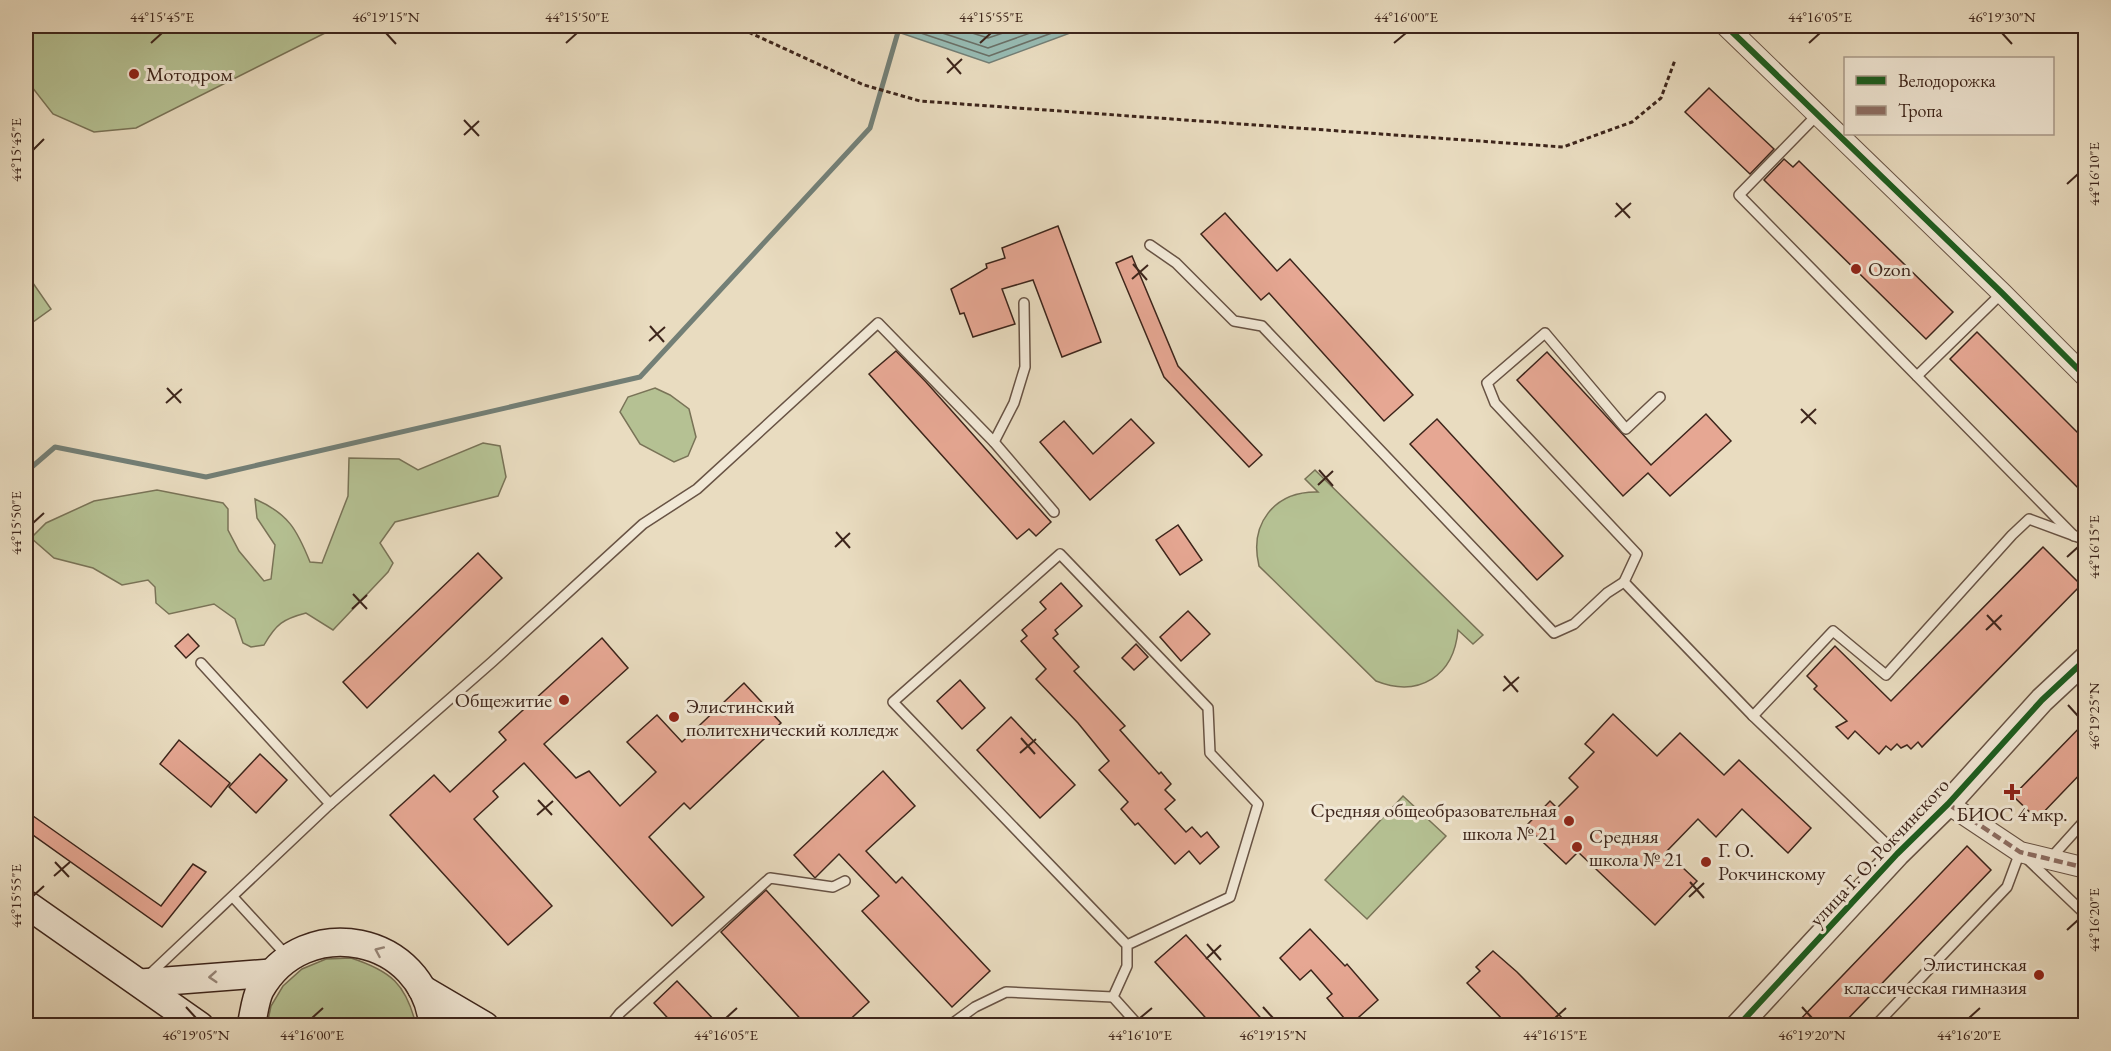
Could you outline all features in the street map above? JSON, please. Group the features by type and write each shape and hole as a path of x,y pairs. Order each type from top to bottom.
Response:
{"main road":[{"path":"26,904 200,1026"},
{"path":"251,1026 259,992 280,965 311,946 336,941 362,943 386,953 406,968 422,989 431,1012 433,1026"},
{"path":"141,983 280,965"},
{"path":"422,989 485,1026"}],"street":[{"path":"1726,26 2002,293 2085,377"},
{"name":"улица Г. О. Рокчинского","path":"1738,1026 1897,854 1948,804 2043,700 2085,659"},
{"path":"1948,804 2020,852 2085,868"}],"lane":[{"path":"1818,114 1739,195 2074,536"},
{"path":"1150,245 1176,263 1234,321 1262,326 1554,633 1574,624 1607,593 1624,582 1637,554 1495,403 1487,383 1545,333 1626,429 1660,397"},
{"path":"1917,376 2002,293"},
{"path":"994,442 1014,403 1025,367 1024,303"},
{"path":"141,983 330,804 492,662 643,524 697,489 878,323 994,442 1054,512"},
{"path":"1753,716 1833,631 1886,675 2029,519 2085,540"},
{"path":"1113,998 1128,966 1127,945 893,702 1060,554 1208,708 1210,753 1258,804 1230,897 1127,945"},
{"path":"1624,582 1753,716 1897,854"},
{"path":"201,663 330,804"},
{"path":"2050,860 2085,819"},
{"path":"1875,1026 2007,887 2020,852 2085,915"},
{"path":"610,1026 620,1012 770,878 833,887 845,881"},
{"path":"233,897 280,965"},
{"path":"950,1026 975,1007 1006,992 1113,998 1139,1026"}],"path":[{"path":"735,26 864,85 920,101 1563,147 1632,122 1661,98 1676,60"}],"green space":[{"name":"Мотодром","path":"26,26 339,26 136,128 94,132 53,114 28,82"},
{"path":"26,273 51,309 26,327"},
{"path":"655,388 670,395 689,409 696,437 688,456 674,462 640,444 620,412 628,397"},
{"path":"483,443 500,446 506,477 498,496 395,522 380,543 393,563 388,572 333,630 306,613 281,623 264,645 251,647 243,643 235,619 214,604 169,614 156,603 155,587 148,580 122,585 93,568 54,558 31,538 46,523 94,501 157,490 223,503 228,509 228,530 239,551 264,581 271,579 275,545 257,518 255,499 284,517 296,532 310,562 322,563 348,496 349,458 399,459 418,470"},
{"path":"1315,470 1483,635 1473,644 1458,630 1450,660 1432,679 1406,687 1376,681 1259,566 1258,537 1268,513 1289,497 1318,492 1305,479"},
{"path":"1403,796 1446,836 1367,919 1325,880"},
{"path":"351,958 377,968 395,981 407,999 416,1025 267,1025 271,1006 283,986 302,969 326,959"}],"water":[{"path":"839,26 1089,26 989,63 898,32 852,32"}],"building":[{"path":"1709,88 1774,149 1750,174 1685,112"},
{"path":"1784,159 1793,167 1799,161 1953,312 1926,339 1764,180"},
{"path":"1225,213 1277,271 1290,259 1413,395 1384,421 1269,293 1261,300 1201,234"},
{"path":"1058,226 1101,342 1062,357 1033,280 1002,289 1015,324 973,337 964,313 960,314 951,289 987,268 986,264 1005,258 1002,248"},
{"path":"1132,256 1178,366 1262,455 1249,467 1164,377 1116,263"},
{"path":"1977,332 2085,440 2085,495 1950,359"},
{"path":"896,351 1051,522 1036,536 1029,529 1017,539 869,374"},
{"path":"1547,352 1651,465 1706,414 1731,441 1670,496 1648,473 1623,496 1517,380"},
{"path":"1131,419 1154,443 1090,500 1040,442 1064,421 1093,454"},
{"path":"1437,419 1563,556 1537,580 1410,444"},
{"path":"1178,525 1202,560 1180,575 1156,540"},
{"path":"2043,547 2081,585 1922,747 1918,742 1911,749 1907,745 1901,748 1897,744 1891,750 1886,746 1879,754 1855,731 1848,739 1836,727 1847,721 1814,689 1817,686 1807,676 1835,646 1891,701"},
{"path":"478,553 502,578 367,708 343,682"},
{"path":"1061,583 1082,606 1055,630 1058,634 1053,638 1079,667 1074,671 1125,726 1120,730 1159,774 1161,772 1171,784 1165,790 1175,800 1165,809 1186,832 1192,827 1201,837 1207,832 1219,847 1200,864 1189,851 1175,864 1138,823 1135,825 1121,809 1128,802 1099,770 1109,761 1078,723 1036,679 1046,669 1021,641 1027,636 1022,630 1046,609 1040,602"},
{"path":"1188,611 1210,634 1181,661 1160,637"},
{"path":"188,634 199,646 186,658 175,646"},
{"path":"602,638 628,668 544,744 576,778 589,771 620,806 656,772 627,742 657,715 682,742 744,683 781,723 690,809 684,803 649,837 704,897 672,926 524,763 493,791 498,797 474,819 552,906 508,945 390,815 434,775 450,792 506,740 499,732"},
{"path":"1136,644 1148,657 1134,670 1122,658"},
{"path":"960,680 985,708 962,729 937,701"},
{"name":"Средняя общеобразовательная школа № 21","path":"1613,714 1657,756 1680,733 1724,775 1739,760 1811,828 1788,853 1742,809 1716,837 1698,819 1666,852 1697,881 1655,925 1578,852 1566,864 1526,826 1550,801 1557,808 1578,787 1569,778 1594,752 1585,744"},
{"path":"1011,717 1075,785 1040,818 977,750"},
{"path":"2085,722 2085,769 2037,819 2013,796"},
{"path":"179,740 230,783 211,807 160,764"},
{"path":"260,754 287,780 256,813 229,787"},
{"path":"883,771 915,806 866,851 896,883 902,877 990,971 952,1007 862,911 879,896 839,854 815,878 794,855"},
{"path":"26,811 161,906 193,864 206,872 162,927 26,830"},
{"path":"1967,846 1991,870 1841,1026 1794,1026"},
{"path":"766,890 869,1002 843,1026 807,1026 721,932"},
{"path":"1310,929 1345,966 1347,964 1378,1000 1350,1025 1327,998 1332,994 1311,970 1300,980 1280,958"},
{"path":"1186,935 1268,1026 1213,1026 1155,962"},
{"path":"1493,951 1570,1026 1509,1026 1467,983 1480,971 1476,967"},
{"path":"677,981 720,1026 675,1026 654,1003"}],"waterway":[{"path":"26,472 55,447 206,477 640,377 870,128 898,32"}],"marked path":[{"path":"1948,804 2020,852 2086,868"}],"cycle path":[{"path":"1726,26 2086,377"},
{"path":"1738,1026 1897,854 1948,804 2042,700 2086,659"}],"place":[{"name":"Мотодром","path":"134,74"},
{"name":"Ozon","path":"1856,269"},
{"name":"Общежитие","path":"564,700"},
{"name":"Элистинский политехнический колледж","path":"674,717"},
{"name":"БИОС 4 мкр.","path":"2012,792"},
{"name":"Средняя общеобразовательная школа № 21","path":"1569,821"},
{"name":"Средняя школа № 21","path":"1577,847"},
{"name":"Г. О. Рокчинскому","path":"1706,862"},
{"name":"Элистинская классическая гимназия","path":"2039,975"}]}
